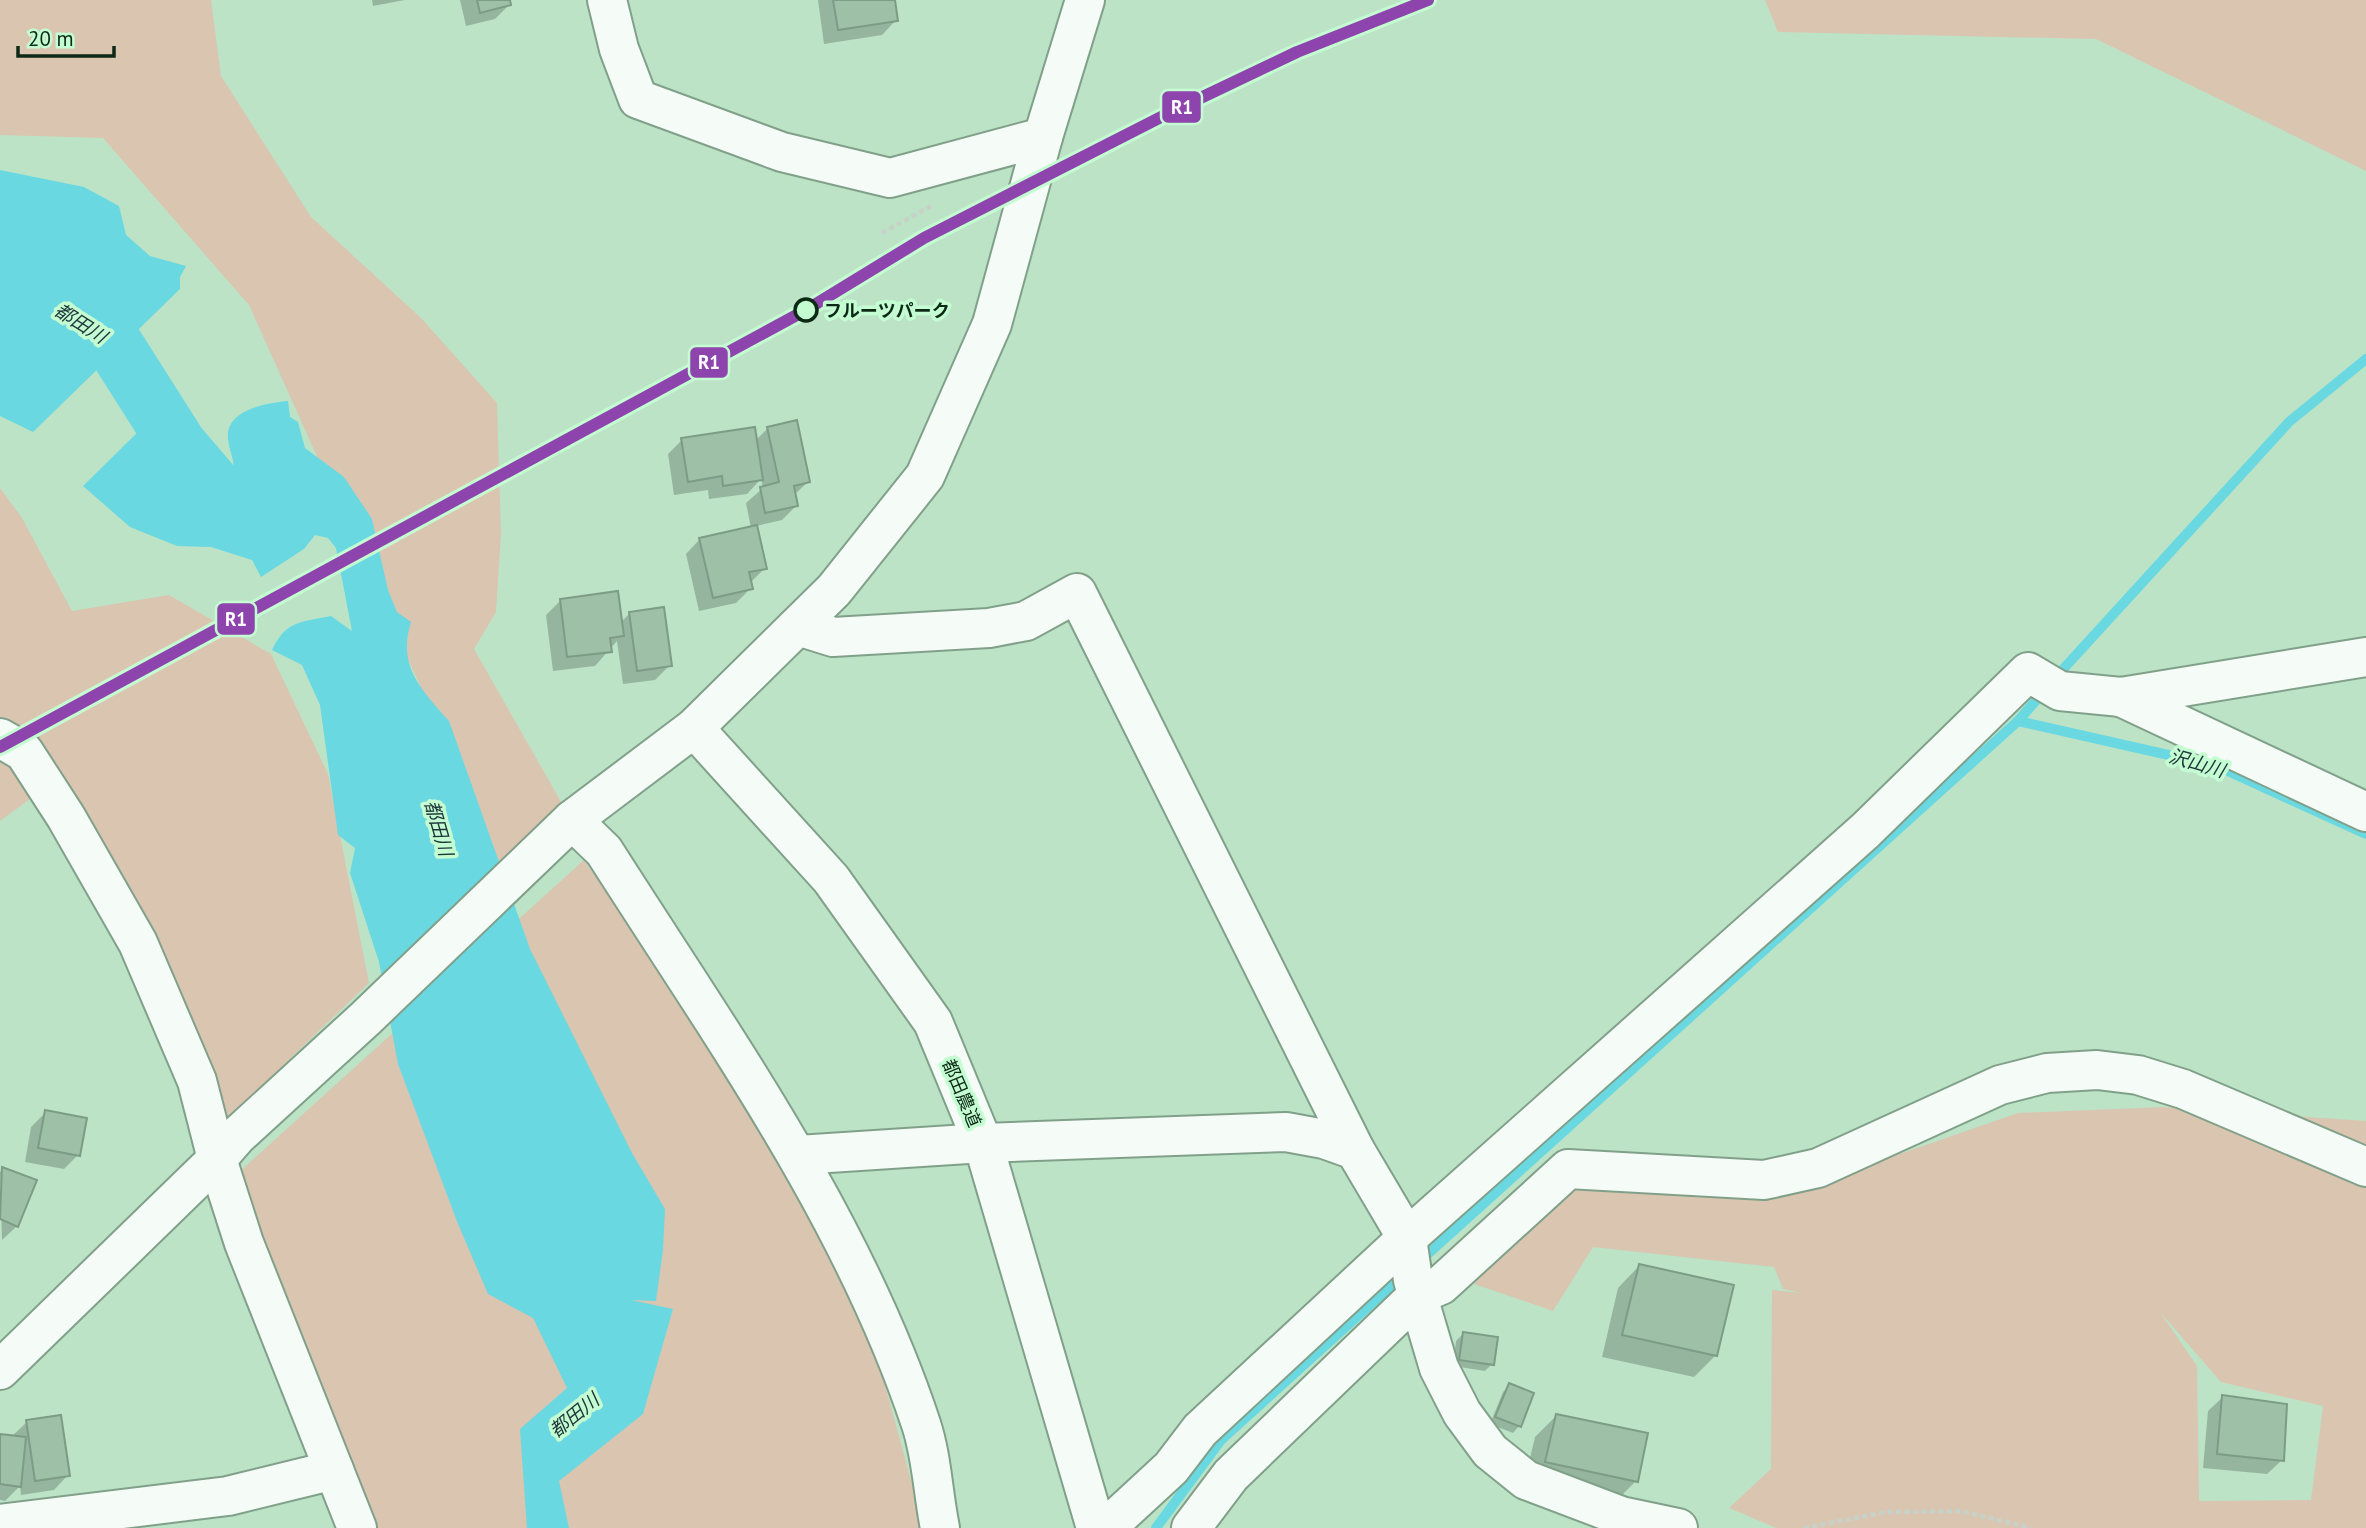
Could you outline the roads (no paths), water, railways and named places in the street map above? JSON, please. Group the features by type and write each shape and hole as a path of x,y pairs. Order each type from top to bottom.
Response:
{"street":[{"path":"607,0 619,49 638,99 782,152 890,178 1043,137"},
{"path":"0,1370 227,1147 572,820 694,728 834,590 925,477 992,324 1043,137 1085,0"},
{"path":"798,626 833,637 989,628 1026,621 1077,593 1412,1266 1439,1368 1462,1413 1490,1451 1526,1480 1622,1516 1678,1528"},
{"path":"2121,697 2366,657"},
{"path":"1191,1528 1231,1475 1412,1266 1865,831 2044,682 2121,697 2366,812"},
{"name":"都田農道","path":"694,728 831,879 933,1022 983,1143 1097,1528"},
{"path":"0,738 24,752 66,817 138,943 227,1147 244,1243 356,1528"},
{"path":"572,820 604,851 799,1155 886,1335 922,1427 940,1528"},
{"path":"1412,1266 1441,1285 1568,1169 1764,1180 1818,1168 2000,1085 2047,1073 2097,1070 2138,1075 2183,1089 2366,1167"},
{"path":"799,1155 983,1143 1286,1132 1324,1139 1355,1150"},
{"path":"1106,1528 1171,1468 1200,1430 1412,1266"},
{"path":"0,1524 228,1496 334,1471"}],"water":[{"path":"0,170 84,187 119,206 126,235 150,256 186,266 180,277 180,289 33,432 0,416"},
{"path":"288,401 290,417 298,422 305,448 344,477 372,519 388,590 397,612 411,622 407,652 414,676 449,721 530,949 632,1153 665,1209 656,1301 631,1300 673,1309 643,1414 559,1481 569,1528 527,1528 520,1429 567,1388 533,1318 488,1294 458,1224 398,1064 379,962 350,873 355,848 338,835 320,705 302,665 272,650 283,633 303,621 331,616 352,631 336,548 328,538 315,535 304,549 261,577 252,560 211,547 177,546 130,527 83,486 144,426 201,462 213,473 234,467 228,439 233,421 259,406"}],"waterway":[{"name":"都田川","path":"0,274 112,341 178,445 232,508"},
{"path":"2055,678 2289,422 2366,359"},
{"path":"1421,1260 2018,721 2045,690"},
{"name":"沢山川","path":"2018,721 2217,766 2366,834"},
{"path":"1156,1528 1221,1440 1404,1274"}],"place":[{"name":"フルーツパーク","path":"806,310"}]}
